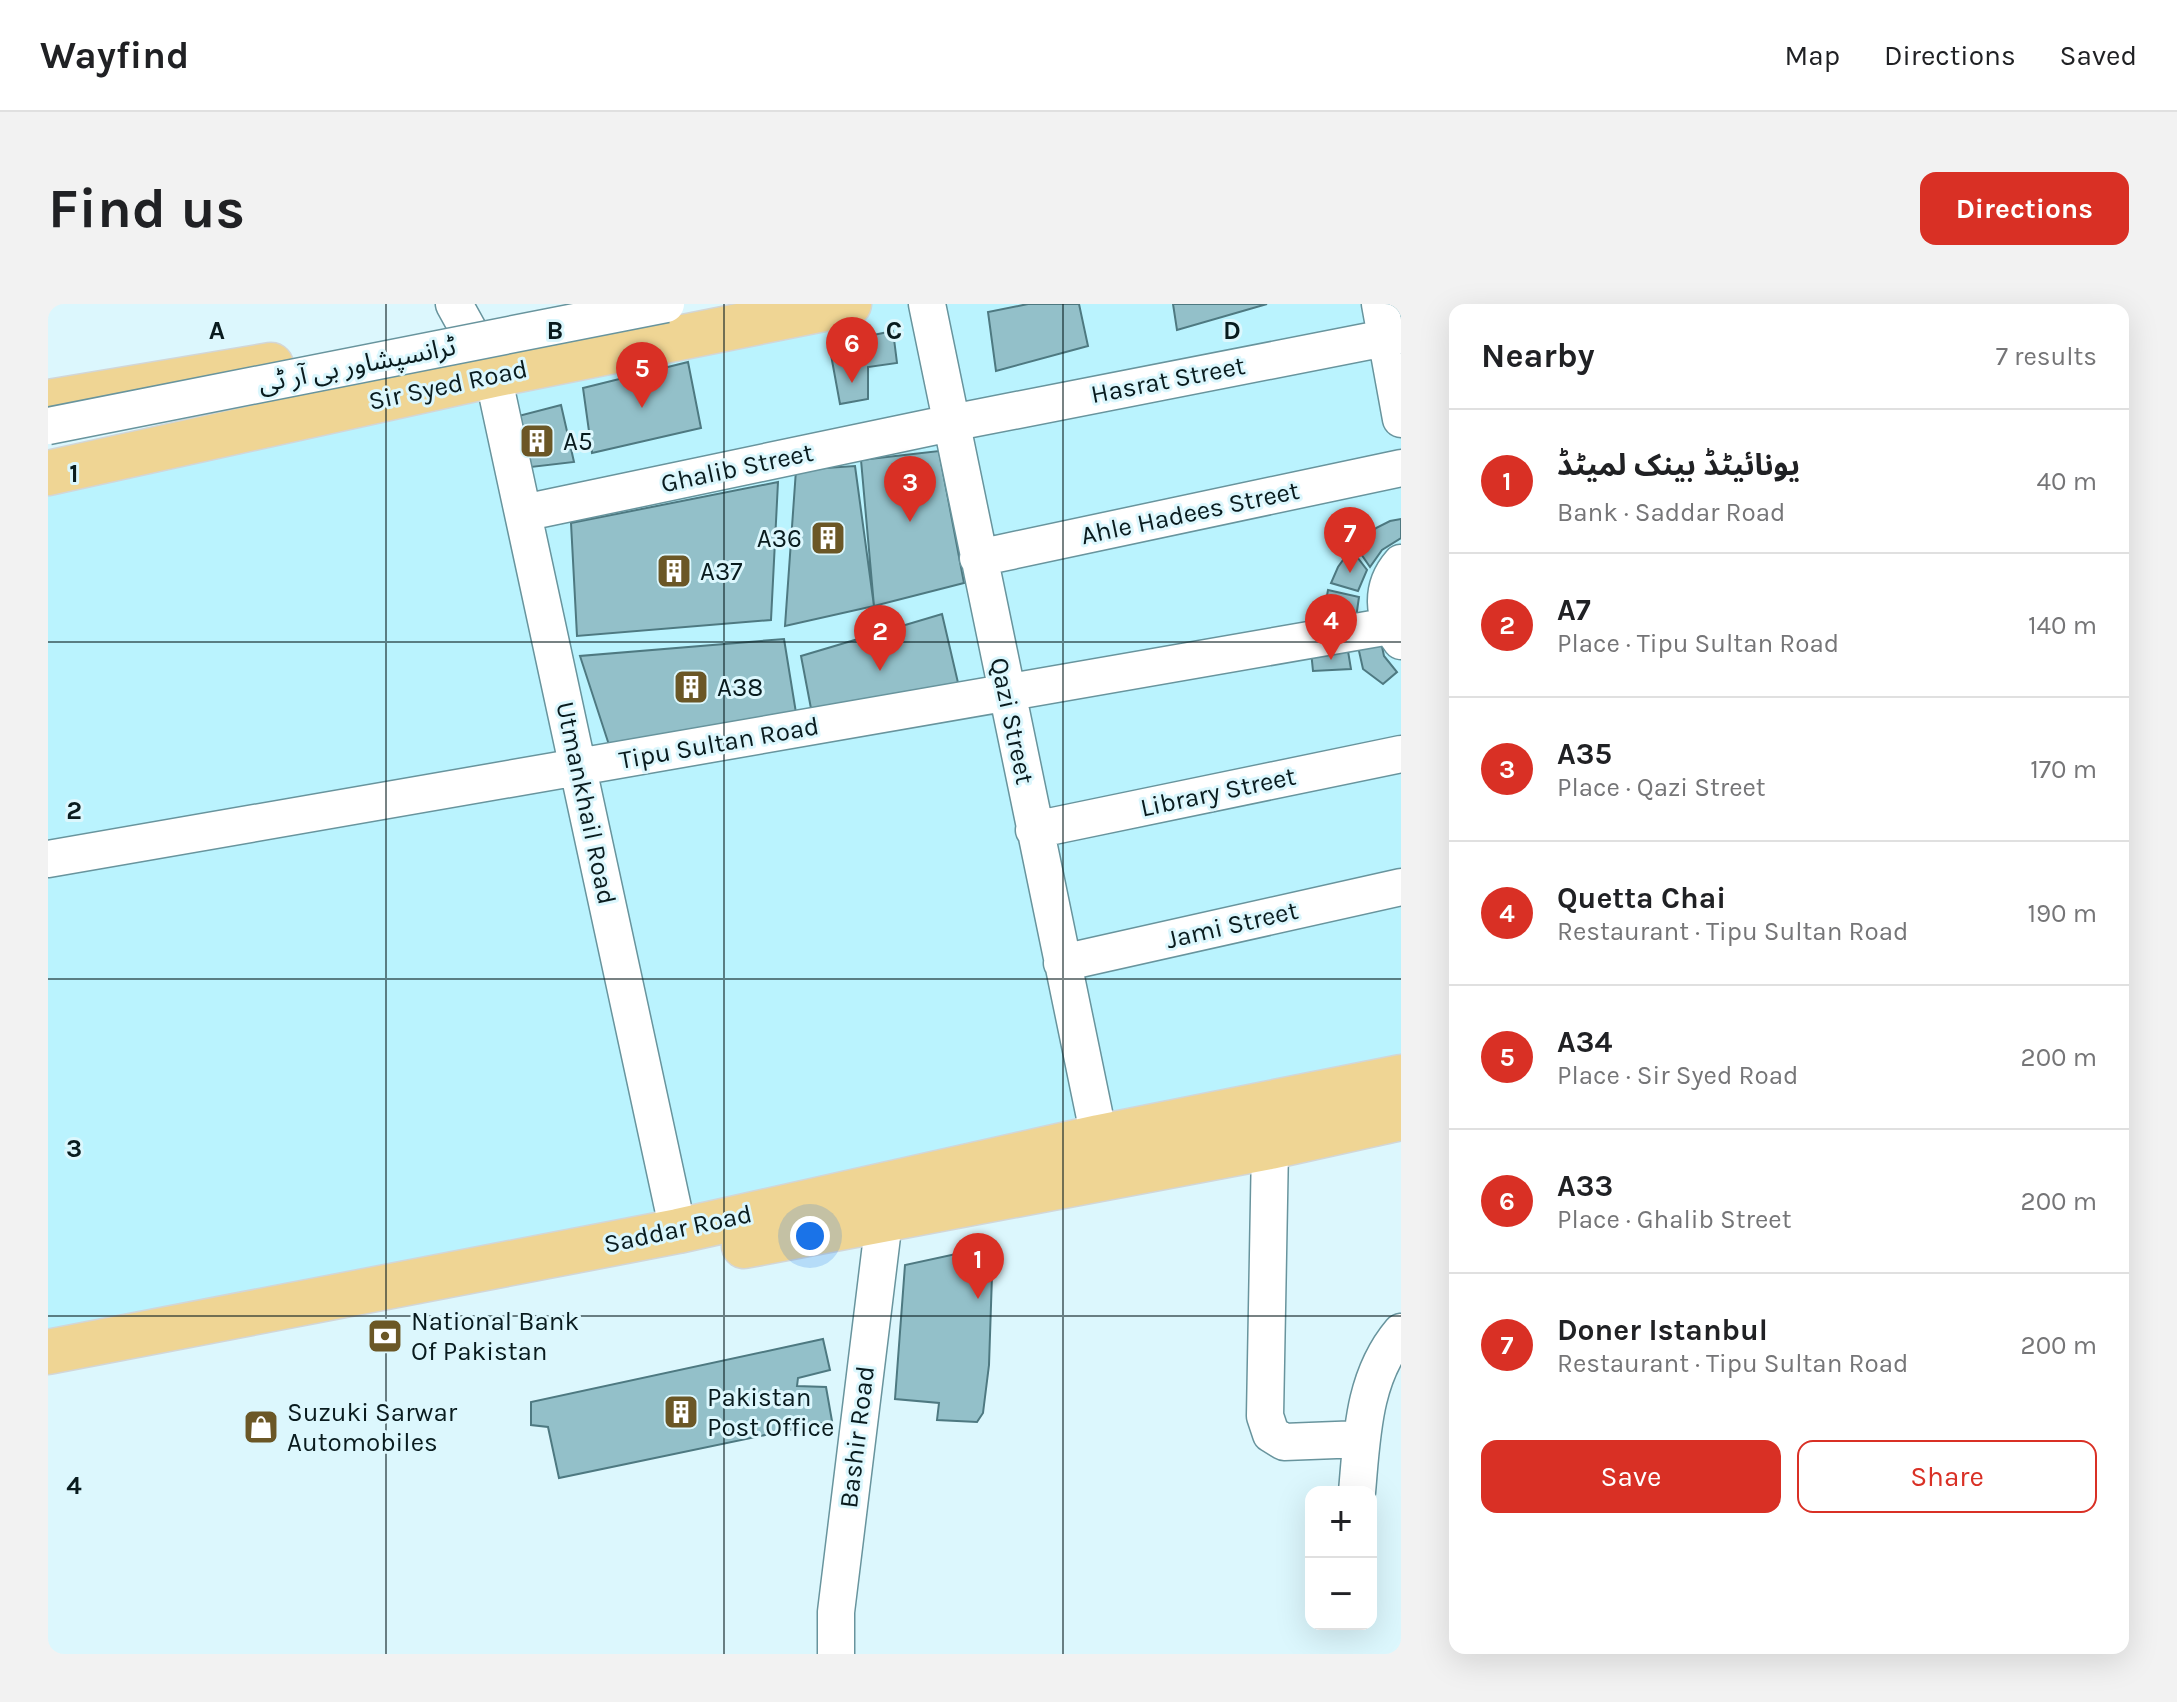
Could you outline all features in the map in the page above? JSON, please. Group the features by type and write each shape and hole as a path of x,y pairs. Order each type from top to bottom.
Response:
{"main road":[{"name":"Sir Syed Road","path":"48,402 462,318 628,304"},
{"name":"Sir Syed Road","path":"48,473 493,375 849,304"},
{"path":"462,318 493,375"},
{"name":"Saddar Road","path":"48,1352 678,1231 1099,1137 1401,1077"},
{"name":"Saddar Road","path":"48,1382 666,1260 1270,1147 1401,1118"}],"street":[{"name":"ٹرانسپشاور بی آر ٹی","path":"48,426 666,304"},
{"name":"Qazi Street","path":"927,304 1099,1137"},
{"name":"Hasrat Street","path":"951,423 1389,325"},
{"path":"1389,325 1401,419"},
{"name":"Utmankhail Road","path":"493,375 678,1231"},
{"name":"Ghalib Street","path":"523,513 951,423"},
{"name":"Ahle Hadees Street","path":"978,558 1401,468"},
{"path":"1396,633 1386,611 1385,595 1390,579 1401,563"},
{"name":"Tipu Sultan Road","path":"48,859 1005,693 1396,633"},
{"name":"Library Street","path":"1034,830 1401,754"},
{"name":"Jami Street","path":"1062,963 1401,887"},
{"path":"1270,1147 1265,1416 1271,1434 1284,1442 1362,1439"},
{"name":"Bashir Road","path":"836,1654 836,1612 884,1220"},
{"path":"1358,1486 1364,1416 1380,1359 1401,1332"}],"shaded area":[{"path":"849,304 1401,304 1401,1077 48,1352 48,473"}],"building":[{"path":"1028,304 1079,304 1088,346 996,371 988,312"},
{"path":"1173,304 1267,304 1177,330"},
{"path":"893,331 897,363 868,367 868,399 840,404 829,344"},
{"path":"688,362 701,428 592,453 583,388"},
{"name":"A5","path":"561,405 574,462 514,469 499,421"},
{"path":"939,451 964,583 874,606 861,460"},
{"name":"A36","path":"855,466 874,606 785,626 796,470"},
{"name":"A37","path":"778,482 771,620 577,636 571,523"},
{"path":"1401,519 1401,538 1382,550 1370,567 1357,548 1376,528"},
{"path":"1351,549 1367,570 1358,591 1331,583"},
{"path":"1328,590 1359,597 1355,625 1326,629 1323,617"},
{"path":"942,614 959,687 813,719 801,656"},
{"path":"1380,637 1384,656 1397,672 1383,684 1363,669 1357,642"},
{"name":"A38","path":"784,639 797,719 610,748 580,656"},
{"path":"1347,645 1351,669 1313,671 1311,651"},
{"path":"993,1246 989,1365 983,1413 977,1422 937,1420 939,1403 895,1399 905,1265"},
{"name":"Pakistan Post Office","path":"823,1339 830,1370 798,1378 797,1386 826,1387 832,1421 559,1478 548,1427 531,1425 531,1402"}],"place":[{"name":"A33","path":"852,383"},
{"name":"A34","path":"642,408"},
{"name":"A5","path":"537,441"},
{"name":"A35","path":"910,522"},
{"name":"A36","path":"828,538"},
{"name":"A37","path":"674,571"},
{"name":"Doner Istanbul","path":"1350,573"},
{"name":"Quetta Chai","path":"1331,660"},
{"name":"A7","path":"880,671"},
{"name":"A38","path":"691,687"},
{"name":"یونائیٹڈ بینک لمیٹڈ","path":"978,1299"},
{"name":"National Bank Of Pakistan","path":"385,1336"},
{"name":"Pakistan Post Office","path":"681,1412"},
{"name":"Suzuki Sarwar Automobiles","path":"261,1427"}]}
